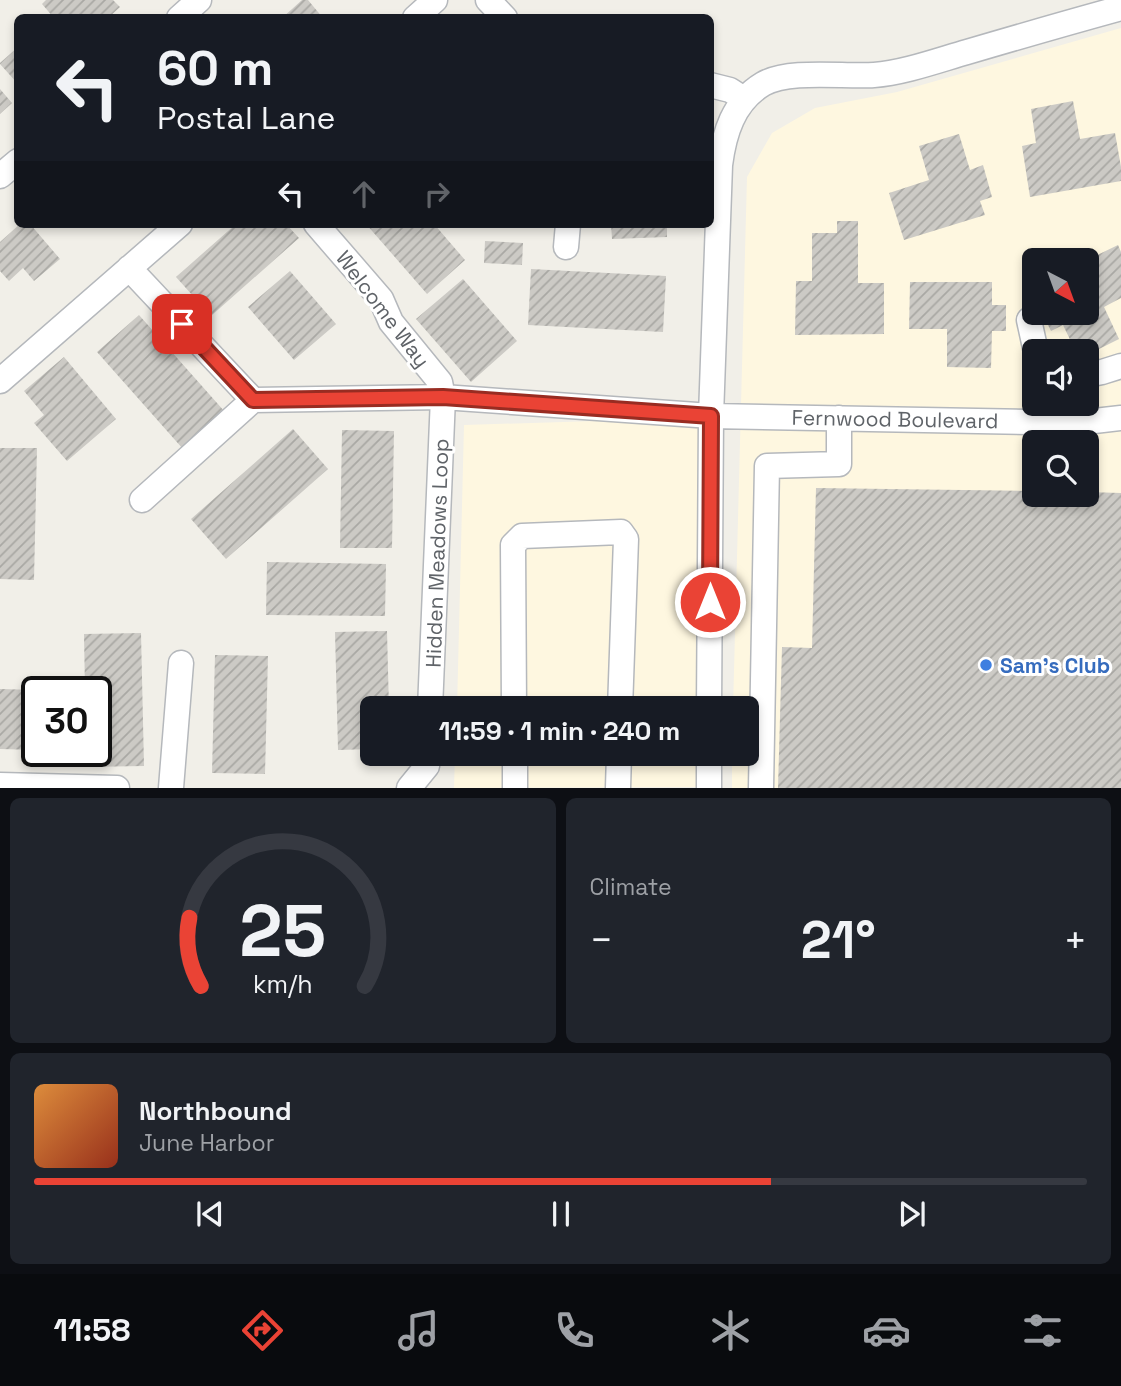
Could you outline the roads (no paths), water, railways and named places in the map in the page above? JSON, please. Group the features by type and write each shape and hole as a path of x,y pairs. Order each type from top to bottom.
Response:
{"street":[{"path":"183,14 199,0"},
{"path":"419,14 435,0"},
{"path":"488,0 501,14"},
{"path":"709,696 711,416 720,166 730,122 744,99 764,83 786,76 877,75 1121,8"},
{"path":"714,87 730,90 744,99"},
{"path":"0,176 14,164"},
{"path":"0,381 175,228"},
{"name":"Welcome Way","path":"319,228 381,299 391,322 440,382 443,397"},
{"path":"129,268 253,400 142,500"},
{"path":"1099,373 1121,366"},
{"name":"Fernwood Boulevard","path":"253,400 443,397 711,416 839,418 1022,413"},
{"name":"Hidden Meadows Loop","path":"431,696 443,397"},
{"name":"Fernwood Boulevard","path":"1052,416 1077,423 1121,418"},
{"path":"761,788 767,466 839,464 839,418"},
{"path":"514,696 513,545 522,536 621,532 626,540 620,696"},
{"path":"171,788 181,663"},
{"path":"409,788 427,766"},
{"path":"515,766 515,788"},
{"path":"618,788 619,766"},
{"path":"709,766 709,788"},
{"path":"0,785 117,788"}],"place":[{"name":"Sam's Club","path":"986,665"}]}
